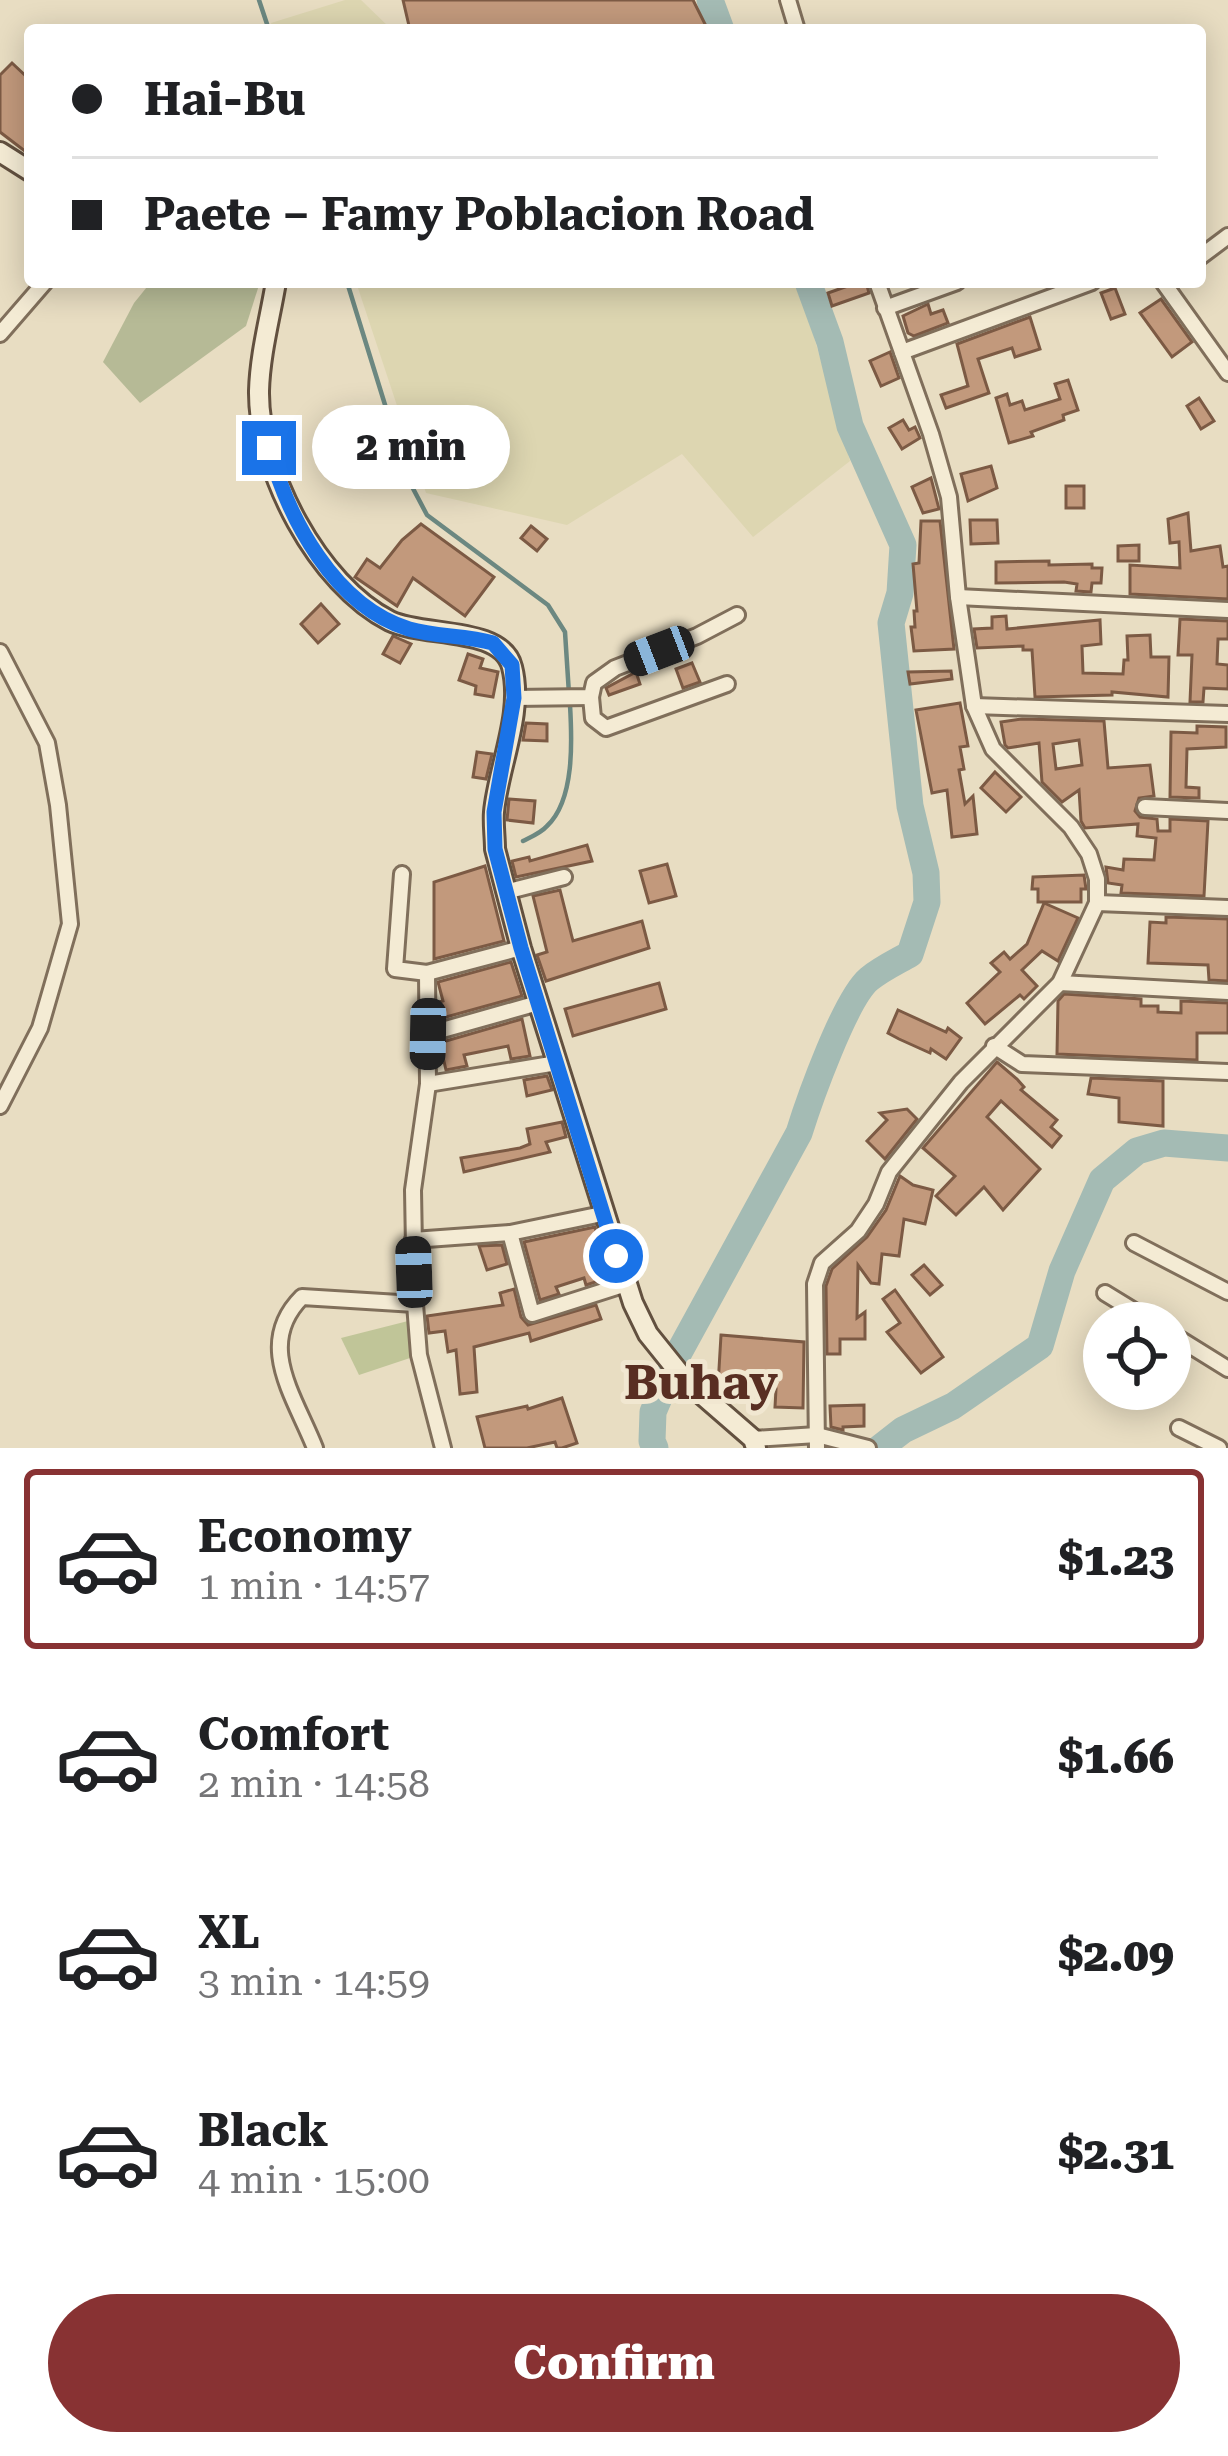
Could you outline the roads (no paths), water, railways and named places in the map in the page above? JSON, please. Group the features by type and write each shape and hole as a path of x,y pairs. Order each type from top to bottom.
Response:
{"main road":[{"path":"275,288 259,391 276,475 296,518 344,587 369,609 410,629 493,643 512,665 514,698 494,812 495,849 602,1214 626,1284 658,1349 755,1443"}],"street":[{"path":"0,334 40,288"},
{"path":"817,1442 815,1285 822,1263 858,1231 889,1172 994,1046 1060,983 1097,903 1097,879 1089,854 1071,827 993,749 974,706 950,497 879,288"},
{"path":"885,308 940,288"},
{"path":"902,352 1076,288"},
{"path":"1168,288 1228,374"},
{"path":"958,597 1228,610"},
{"path":"727,684 606,728 593,718 594,683 615,668 737,615"},
{"path":"0,652 47,743 70,924 40,1028 0,1106"},
{"path":"514,698 591,697"},
{"path":"974,706 1228,714"},
{"path":"1145,806 1228,811"},
{"path":"402,874 394,969 427,973 521,948"},
{"path":"506,892 564,877"},
{"path":"1097,903 1228,908"},
{"path":"427,973 428,1084 413,1190 415,1304 419,1355 442,1448"},
{"path":"1060,983 1228,992"},
{"path":"428,1034 538,1003"},
{"path":"994,1046 1022,1064 1228,1072"},
{"path":"428,1084 557,1063"},
{"path":"413,1240 510,1233 602,1214"},
{"path":"510,1233 532,1314 626,1284"},
{"path":"1134,1243 1228,1292"},
{"path":"1105,1293 1120,1302"},
{"path":"315,1448 276,1350 285,1314 302,1297 415,1304"},
{"path":"1191,1346 1228,1369"},
{"path":"1179,1428 1219,1448"},
{"path":"755,1443 845,1440 868,1448"}],"waterway":[{"path":"259,0 267,24"},
{"path":"710,0 719,24"},
{"path":"349,288 408,479 427,515 548,605 565,632 569,694"},
{"path":"655,1448 653,1412 677,1356 799,1133 849,1007 869,979 910,954 927,902 926,873 910,806 891,623 900,593 903,545 850,426 830,342 810,288"},
{"path":"523,841 545,828 563,801 570,768 570,705"},
{"path":"880,1448 903,1430 953,1406 1040,1346 1062,1271 1102,1180 1137,1151 1164,1143 1228,1148"}],"district":[{"name":"Buhay","path":"701,1383"}]}
